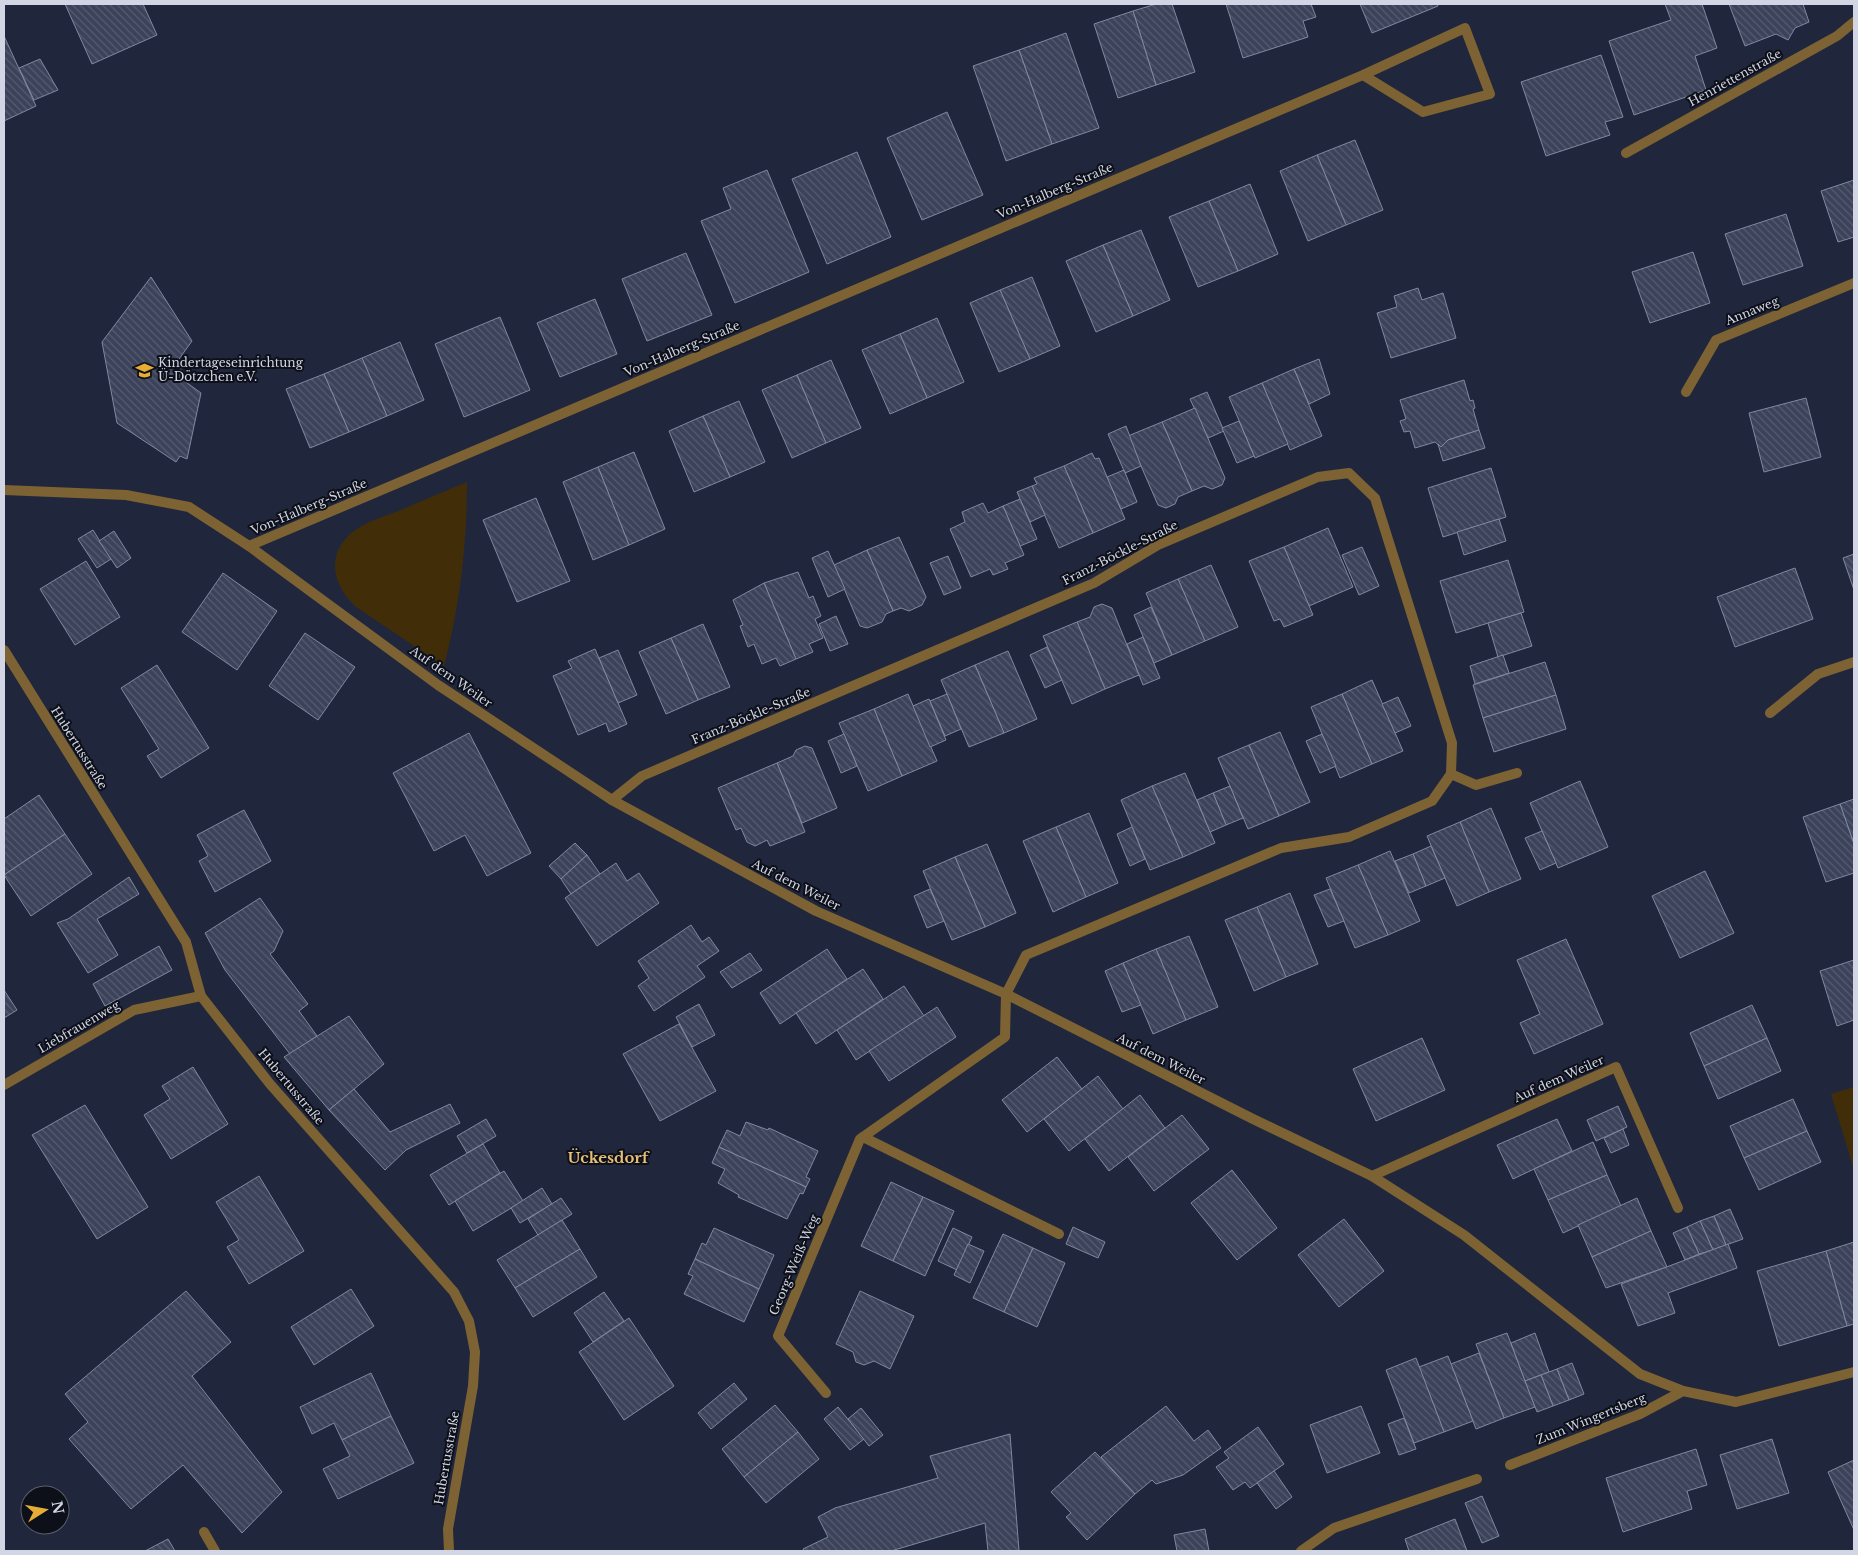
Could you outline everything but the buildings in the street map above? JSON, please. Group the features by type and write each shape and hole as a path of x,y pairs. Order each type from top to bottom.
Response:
{"street":[{"name":"Henriettenstraße","path":"1626,152 1836,36 1854,22"},
{"name":"Von-Halberg-Straße","path":"4,490 126,495 190,507 248,546 1363,75 1464,28 1490,94 1423,112 1363,75"},
{"name":"Annaweg","path":"1686,392 1716,340 1854,283"},
{"name":"Franz-Böckle-Straße","path":"612,800 642,776 1094,583 1158,545 1318,477 1349,473 1375,498 1452,743 1451,774"},
{"name":"Auf dem Weiler","path":"248,546 438,685 612,800 816,911 1006,994 1254,1119 1372,1176 1464,1235 1640,1374 1683,1391"},
{"name":"Hubertusstraße","path":"4,650 186,942 201,996 270,1084 454,1292 469,1321 475,1352 473,1386 448,1529 449,1551"},
{"path":"1770,714 1818,674 1854,662"},
{"path":"1006,994 1026,955 1281,848 1349,837 1432,802 1451,774 1476,785 1517,773"},
{"name":"Georg-Weiß-Weg","path":"826,1394 778,1336 860,1139 1005,1037 1006,994"},
{"name":"Liebfrauenweg","path":"4,1085 134,1010 201,996"},
{"name":"Auf dem Weiler","path":"1372,1176 1616,1067 1678,1208"},
{"path":"864,1137 1060,1234"},
{"path":"1683,1391 1736,1402 1854,1372"},
{"name":"Zum Wingertsberg","path":"1510,1465 1640,1414 1683,1391"},
{"path":"1301,1551 1334,1528 1478,1479"},
{"path":"204,1532 215,1551"}],"shaded area":[{"path":"467,482 466,529 462,575 444,666 356,607 341,589 335,569 336,559 339,549 345,540 359,528"},
{"path":"1854,1087 1854,1170 1831,1094"}],"place":[{"name":"Kindertageseinrichtung Ü-Dötzchen e.V.","path":"144,370"}],"district":[{"name":"Ückesdorf","path":"608,1158"}]}
